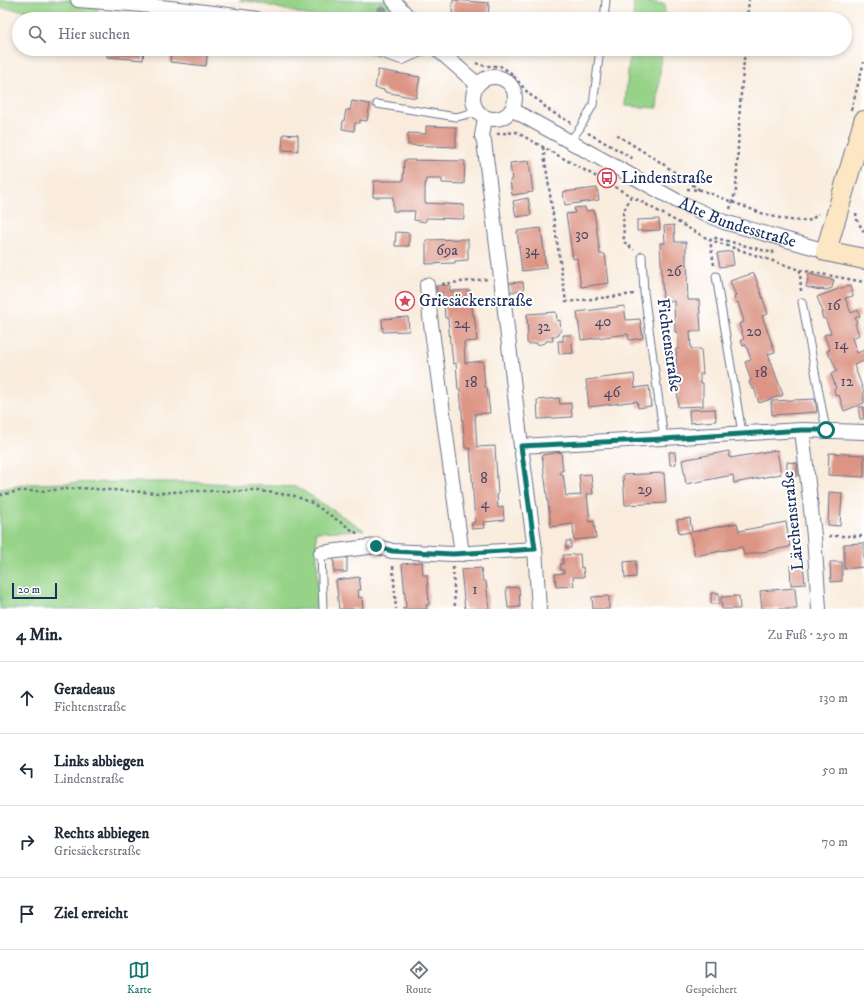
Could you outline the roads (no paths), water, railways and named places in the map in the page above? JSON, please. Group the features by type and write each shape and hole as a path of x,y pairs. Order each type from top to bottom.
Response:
{"street":[{"path":"78,0 126,2 212,12"},
{"path":"392,0 403,12"},
{"path":"445,56 477,84"},
{"path":"481,115 496,120 505,117 513,110 516,96 514,89 504,78 497,76 489,77 477,84 473,93 473,103 481,115 482,136 484,141 535,549 539,609"},
{"name":"Alte Bundesstraße","path":"513,110 679,202 724,222 826,251 864,259"},
{"path":"826,251 864,121"},
{"path":"427,285 458,554"},
{"path":"521,446 802,430 864,432"},
{"name":"Lärchenstraße","path":"802,430 814,536 819,609"},
{"path":"322,553 376,546 392,551 458,554 535,549"}],"lane":[{"path":"605,12 606,0"},
{"path":"570,141 593,105 599,56"},
{"path":"377,104 456,117 481,115"},
{"name":"Fichtenstraße","path":"642,256 644,292 664,439"},
{"path":"716,276 742,433"},
{"path":"802,302 826,430"},
{"path":"322,553 323,609"}],"place":[{"name":"Lindenstraße","path":"607,178"},
{"name":"Griesäckerstraße","path":"405,301"}]}
